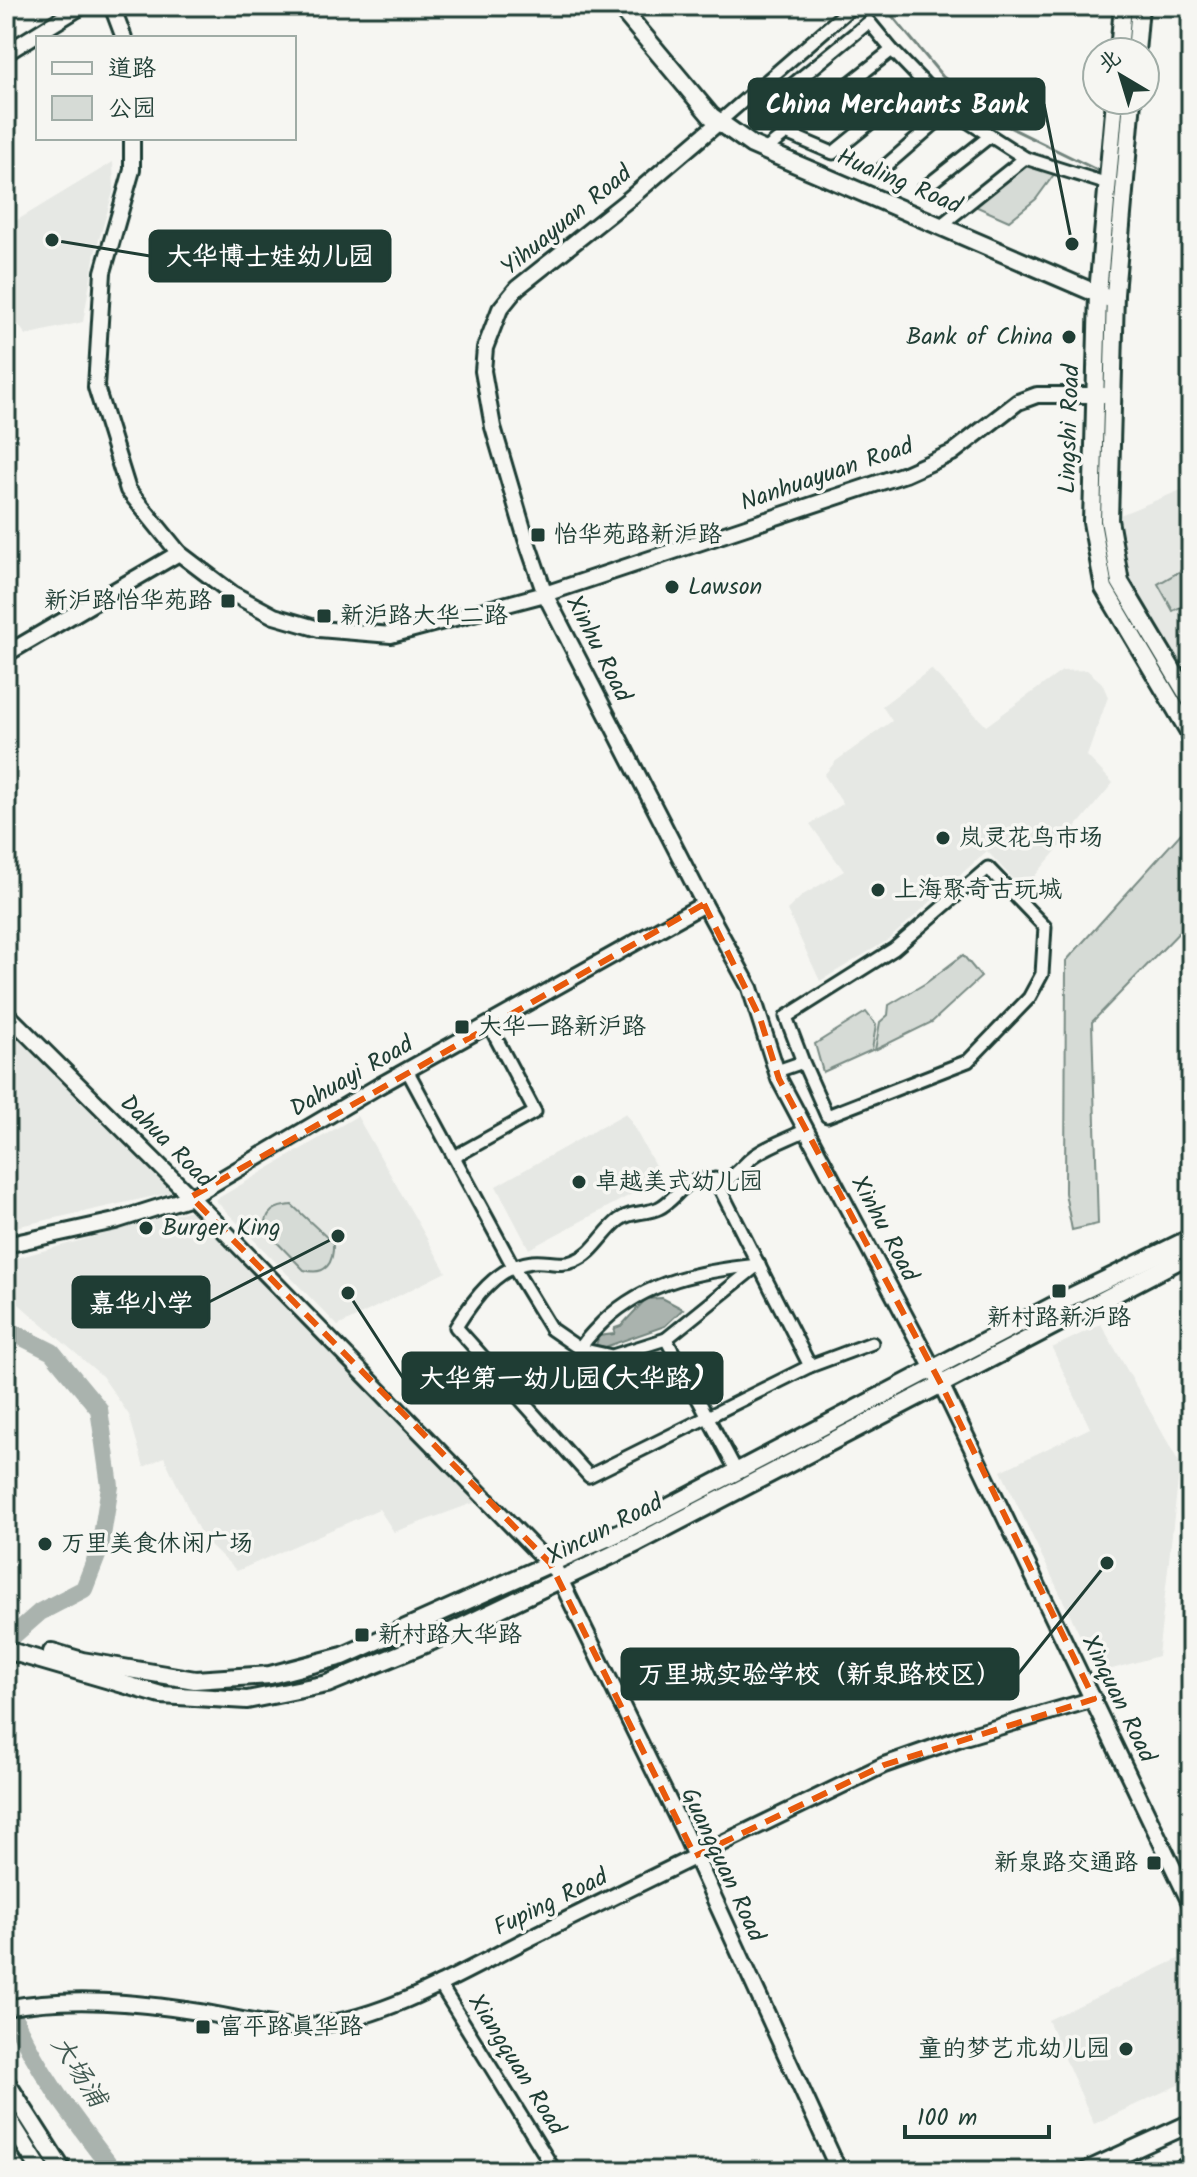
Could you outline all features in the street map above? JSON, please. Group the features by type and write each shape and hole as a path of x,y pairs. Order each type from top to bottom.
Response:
{"main road":[{"name":"Hualing Road","path":"619,6 718,123 765,150 1115,303"},
{"path":"1120,36 1123,6"},
{"path":"1137,36 1140,6"},
{"name":"Lingshi Road","path":"1114,116 1098,293 1109,520 1120,582 1191,701"},
{"name":"Lingshi Road","path":"1131,116 1092,522 1104,588 1191,735"},
{"name":"Xincun Road","path":"6,1639 41,1655 161,1695 247,1700 327,1684 432,1641 637,1543 937,1377 1064,1300 1191,1238"},
{"name":"Xincun Road","path":"6,1650 195,1680 270,1675 343,1656 625,1530 737,1472 1191,1254"},
{"path":"6,2082 63,2171"},
{"path":"6,2115 41,2171"},
{"path":"1086,2171 1191,2123"},
{"path":"6,2152 18,2171"}],"street":[{"path":"6,53 82,6"},
{"path":"112,6 123,36"},
{"name":"Yihuayuan Road","path":"545,594 493,427 483,371 485,348 500,309 517,288 618,208 853,6"},
{"path":"922,81 833,153 786,133 757,114 869,22 950,110 1025,158 1108,184"},
{"path":"765,150 892,50"},
{"path":"880,171 950,110"},
{"path":"923,189 990,136"},
{"name":"Xinhu Road","path":"132,140 132,170 103,272 96,387 128,490 179,553 233,594 274,616 319,629 391,635 545,594 750,988 777,1071 937,1377"},
{"path":"940,226 1025,158"},
{"name":"Nanhuayuan Road","path":"545,594 905,474 952,453 1018,402 1037,395 1104,395"},
{"path":"6,654 179,553"},
{"path":"988,868 1045,927 1042,974 1029,998 968,1061 827,1116 803,1062 786,1017 894,949 988,868"},
{"name":"Dahuayi Road","path":"6,1245 115,1221 191,1197 407,1070 704,904"},
{"name":"Dahua Road","path":"6,1013 550,1563 561,1579"},
{"path":"454,1157 535,1112 489,1025"},
{"path":"777,1071 803,1062"},
{"path":"407,1070 514,1268 551,1329 580,1349 612,1356 666,1339 759,1264"},
{"path":"806,1130 756,1154 729,1178 691,1182 670,1202 656,1210 635,1213 619,1220 597,1244 575,1261 554,1264 536,1261 497,1277 472,1302 456,1327 589,1476 810,1366 872,1343"},
{"path":"715,1179 810,1366"},
{"path":"580,1349 584,1340 610,1315 638,1295 669,1281 706,1270 759,1264"},
{"path":"666,1339 737,1472"},
{"name":"Xinquan Road","path":"937,1377 1191,1905"},
{"name":"Guangquan Road","path":"561,1579 695,1856 839,2171"},
{"name":"Fuping Road","path":"6,2008 76,2001 131,2003 202,2012 266,2026 317,2026 361,2017 439,1983 884,1765 961,1738 1094,1699"},
{"name":"Xiangquan Road","path":"439,1983 555,2171"}],"highlighted area":[{"path":"704,904 760,1018 779,1079 941,1384 1094,1699 884,1765 695,1856 550,1563 191,1197"}],"shaded area":[{"path":"113,162 114,189 95,253 83,322 26,335 6,308 6,227"},
{"path":"1191,486 1191,690 1126,580 1115,517"},
{"name":"岚灵花鸟市场","path":"931,669 986,726 1062,671 1087,670 1102,683 1108,697 1087,756 1113,783 1023,890 987,851 888,940 820,981 787,910 803,895 844,871 810,824 843,804 824,775 836,761 892,721 882,706"},
{"path":"6,1027 173,1192 6,1229"},
{"name":"卓越美式幼儿园","path":"626,1113 662,1178 529,1249 496,1186"},
{"path":"357,1116 446,1272 338,1326 215,1200"},
{"path":"191,1210 476,1502 394,1532 379,1509 237,1571 202,1537 164,1457 144,1467 129,1415 102,1376 6,1293 6,1261"},
{"path":"662,1298 683,1309 665,1326 605,1347 596,1345 599,1336 614,1334 615,1328 621,1326 646,1299"},
{"path":"1101,1324 1180,1464 1158,1656 1098,1673 1001,1471 1090,1428 1052,1348"},
{"name":"童的梦艺术幼儿园","path":"1189,1954 1191,2079 1094,2124 1048,2020"}],"green space":[{"path":"1027,164 1055,173 1036,199 1009,221 975,206"},
{"path":"1191,565 1191,601 1173,611 1158,584"},
{"path":"1191,822 1191,920 1092,1022 1098,1224 1072,1230 1065,1193 1066,961"},
{"path":"963,955 981,977 932,1022 875,1050 880,1022 888,1015 889,1005 926,983"},
{"path":"866,1012 876,1025 872,1050 823,1072 815,1044"},
{"path":"292,1205 333,1243 330,1262 323,1269 304,1270 265,1230 272,1211"}],"waterway":[{"path":"884,6 943,77 1005,125 1103,173"},
{"name":"大场浦","path":"6,1329 52,1352 99,1409 110,1486 100,1548 84,1589 40,1612 6,1642"},
{"name":"大场浦","path":"6,1998 39,2066 114,2171"}],"railway":[{"path":"1155,2171 1191,2154"},
{"path":"1187,2171 1191,2169"}],"place":[{"name":"大华博士娃幼儿园","path":"52,240"},
{"name":"China Merchants Bank","path":"1072,244"},
{"name":"Bank of China","path":"1069,337"},
{"name":"怡华苑路新沪路","path":"538,535"},
{"name":"Lawson","path":"672,587"},
{"name":"新沪路怡华苑路","path":"228,601"},
{"name":"新沪路大华二路","path":"324,616"},
{"name":"岚灵花鸟市场","path":"943,838"},
{"name":"上海聚奇古玩城","path":"878,890"},
{"name":"大华一路新沪路","path":"462,1027"},
{"name":"卓越美式幼儿园","path":"579,1182"},
{"name":"Burger King","path":"146,1228"},
{"name":"嘉华小学","path":"338,1236"},
{"name":"新村路新沪路","path":"1059,1291"},
{"name":"大华第一幼儿园(大华路)","path":"348,1293"},
{"name":"万里美食休闲广场","path":"45,1544"},
{"name":"万里城实验学校（新泉路校区）","path":"1107,1563"},
{"name":"新村路大华路","path":"362,1635"},
{"name":"新泉路交通路","path":"1154,1863"},
{"name":"富平路真华路","path":"203,2027"},
{"name":"童的梦艺术幼儿园","path":"1126,2049"}]}
